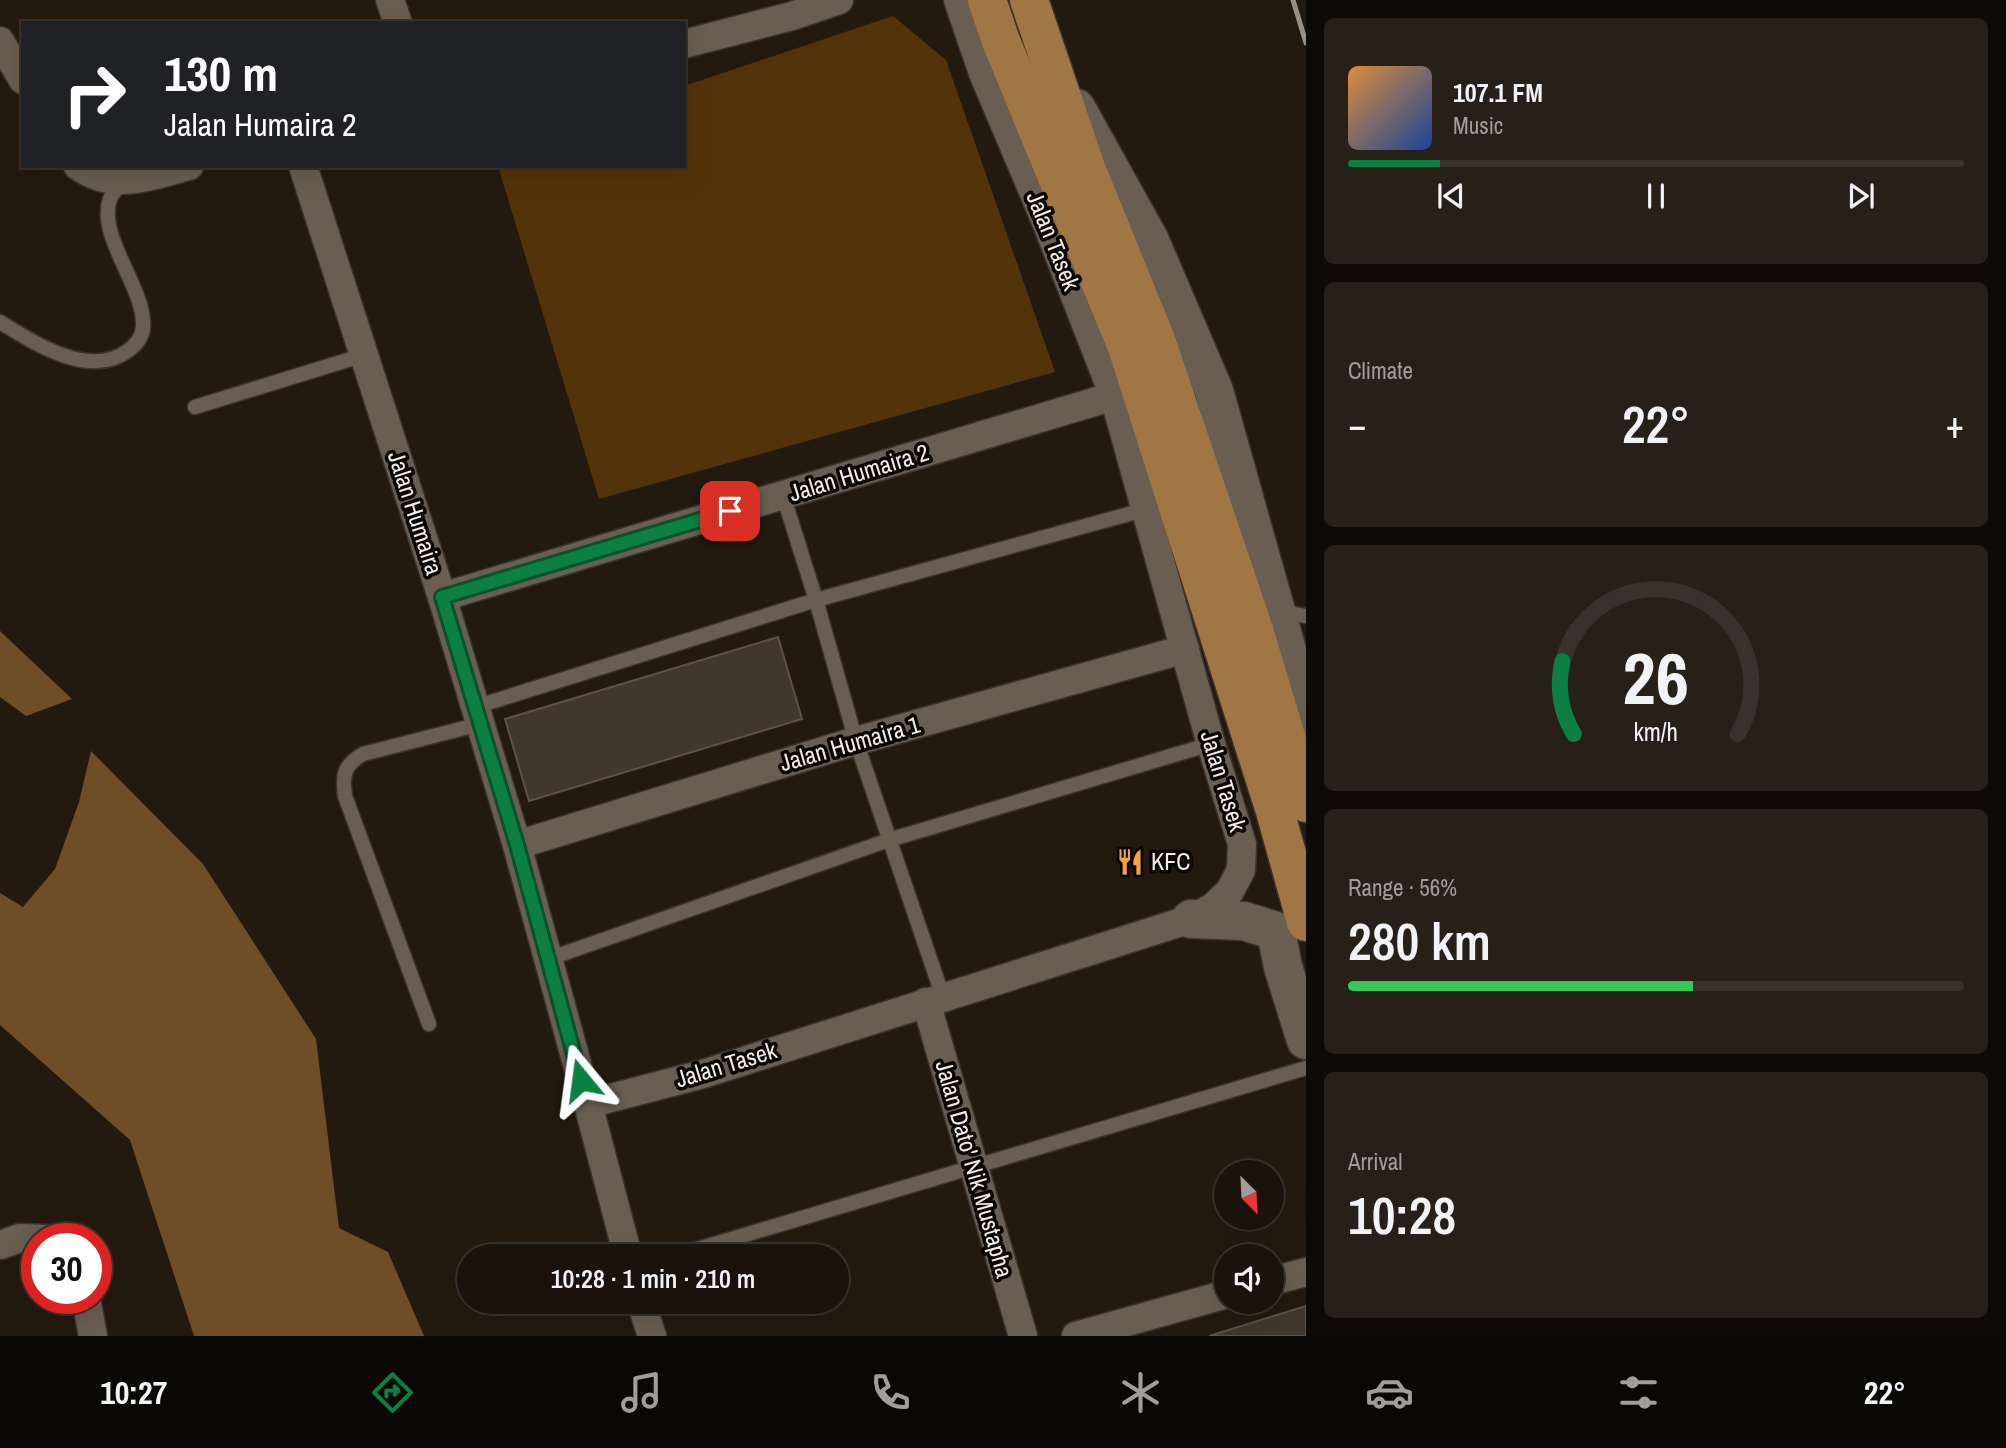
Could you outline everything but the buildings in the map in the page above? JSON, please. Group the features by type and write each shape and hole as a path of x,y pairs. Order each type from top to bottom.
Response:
{"main road":[{"path":"987,0 1001,41 1142,344 1258,643 1306,803"},
{"path":"1028,0 1142,344 1275,811 1296,934 1283,967 1306,1040"},
{"path":"1048,57 1150,242 1214,391 1291,613 1306,718"},
{"path":"1191,919 1244,921 1296,934"}],"street":[{"path":"390,0 397,21"},
{"path":"686,40 779,0"},
{"path":"686,41 792,16 839,0"},
{"name":"Jalan Tasek","path":"588,1104 703,1074 1191,919 1213,907 1230,891 1241,870 1242,844 1211,744 1114,396 1047,224 983,73 958,0"},
{"path":"0,41 21,77"},
{"path":"81,168 94,178 123,182 181,168"},
{"name":"Jalan Humaira","path":"304,168 442,597 517,845 588,1104"},
{"name":"Jalan Humaira 2","path":"442,597 1114,396"},
{"name":"Jalan Humaira 1","path":"517,845 856,741 1185,649"},
{"name":"Jalan Dato' Nik Mustapha","path":"934,1000 974,1169 1023,1336"},
{"path":"588,1104 625,1244"},
{"path":"0,1245 21,1238"},
{"path":"1284,1278 1306,1272"},
{"path":"1076,1336 1214,1298"},
{"path":"89,1314 93,1336"},
{"path":"645,1314 652,1336"}],"lane":[{"path":"0,322 35,344 73,359 98,360 121,356 139,342 144,324 108,219 110,199 123,182"},
{"path":"195,407 364,355"},
{"path":"783,495 856,741 889,840 934,1000"},
{"path":"429,1024 345,796 342,777 348,762 363,754 816,600 1147,509"},
{"path":"548,959 889,840 1211,744"},
{"path":"715,1244 1306,1068"}],"shaded area":[{"path":"893,16 946,60 1055,372 599,499 499,168 686,168 686,85"},
{"path":"0,631 72,699 26,716 0,697"},
{"path":"91,751 203,864 316,1039 339,1228 388,1252 424,1336 194,1336 130,1140 0,1025 0,893 23,907 55,869 79,802"}],"railway":[{"path":"1293,0 1306,43"}],"place":[{"name":"KFC","path":"1130,862"}],"route":[{"path":"581,1080 517,845 442,597 730,511"}]}
